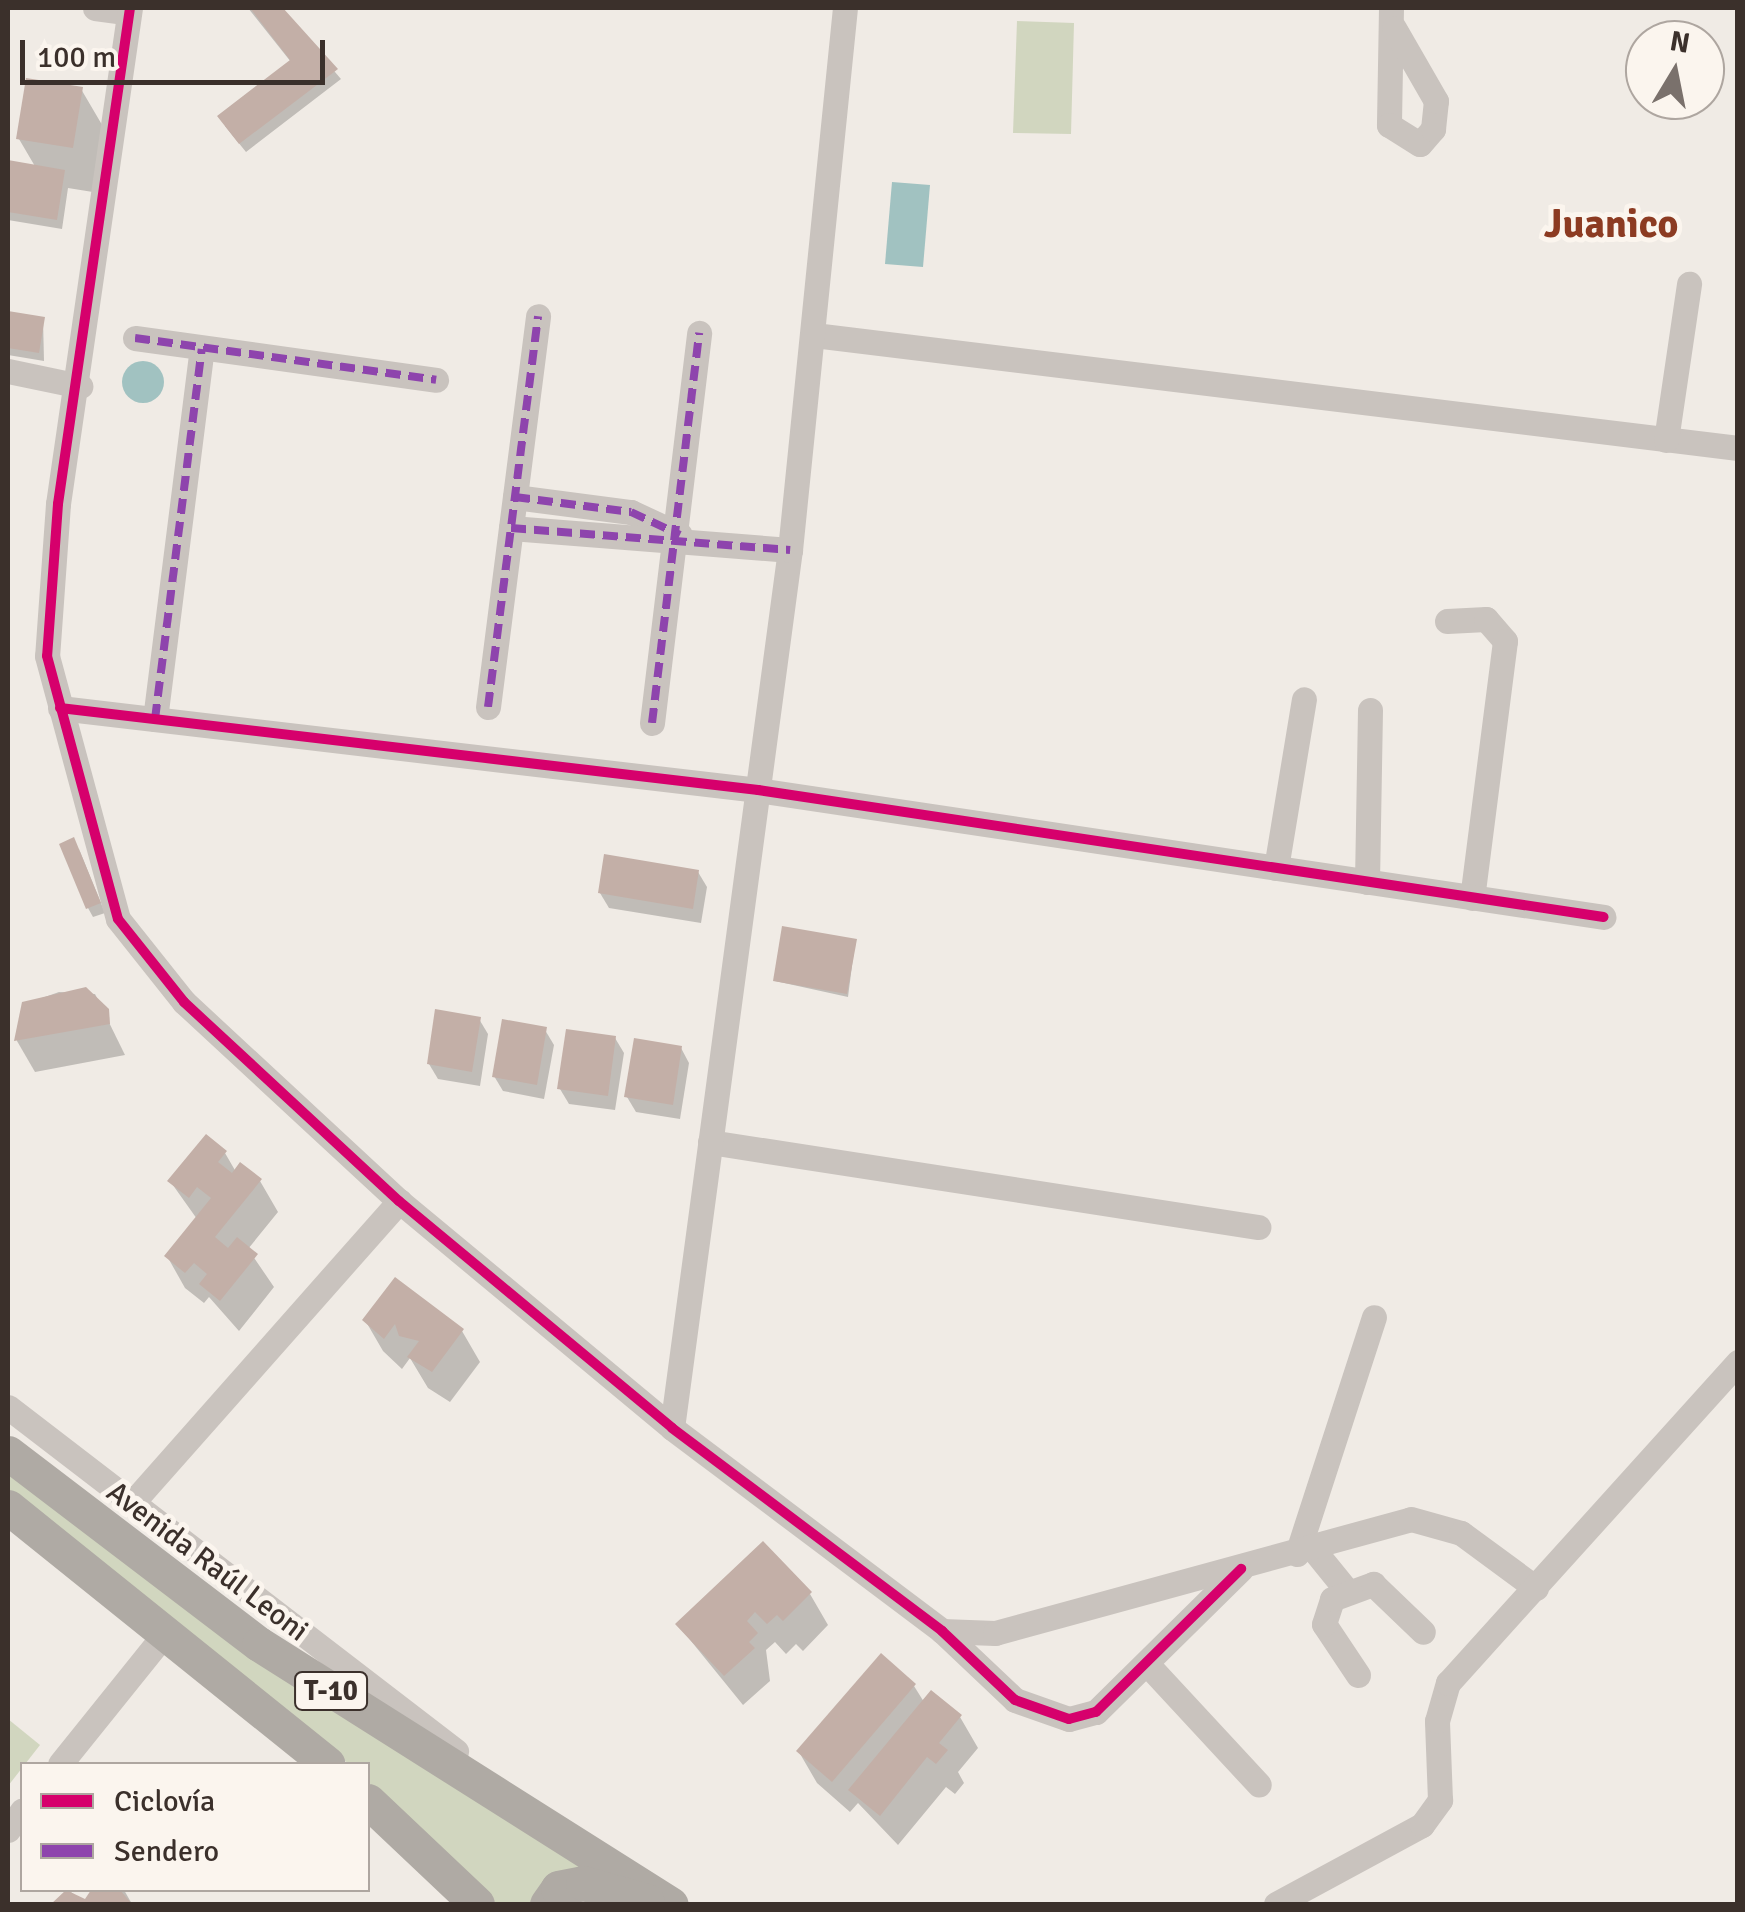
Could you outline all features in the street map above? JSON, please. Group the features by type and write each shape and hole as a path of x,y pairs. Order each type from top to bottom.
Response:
{"highway":[{"name":"Avenida Raúl Leoni","path":"8,1453 259,1644 671,1904"},
{"name":"T-10","path":"16,1519 166,1632 326,1762"},
{"path":"370,1803 477,1904"},
{"path":"547,1904 558,1888 583,1883 657,1904"}],"street":[{"path":"95,8 130,10 80,386 58,504 47,656 118,919 184,1002 399,1201 672,1428 942,1631 1015,1700 1070,1719 1096,1712 1148,1665 1241,1568"},
{"path":"672,1428 790,550 844,8"},
{"path":"1666,440 1689,284"},
{"path":"488,707 538,316"},
{"path":"652,722 680,535 699,334"},
{"path":"814,334 1738,448"},
{"path":"135,338 436,380"},
{"path":"155,719 202,349"},
{"path":"8,371 80,386"},
{"path":"515,497 631,512 680,535"},
{"path":"511,528 628,543 680,535 790,550"},
{"path":"1447,621 1486,620 1505,640 1472,898"},
{"path":"1276,868 1304,699"},
{"path":"60,708 758,790 1604,918"},
{"path":"1367,882 1370,710"},
{"path":"710,1142 1258,1227"},
{"path":"133,1502 399,1201"},
{"path":"1305,1552 1374,1317"},
{"path":"1276,1904 1422,1825 1440,1800 1437,1721 1448,1683 1738,1362"},
{"name":"Avenida Raúl Leoni","path":"8,1408 499,1792"},
{"path":"942,1631 995,1632 1305,1552 1411,1520 1438,1523 1536,1588"},
{"path":"1305,1552 1347,1591"},
{"path":"1358,1675 1324,1624 1332,1599 1347,1591 1384,1588 1423,1632"},
{"path":"62,1762 166,1632"},
{"path":"1148,1665 1259,1785"}],"green space":[{"path":"1017,21 1074,23 1071,134 1013,133"},
{"path":"8,1472 583,1864 531,1904 497,1904 370,1784 370,1762 346,1762 8,1493"},
{"path":"8,1719 40,1745 27,1762 20,1762 20,1771 8,1786"}],"water":[{"path":"892,182 930,185 923,267 885,264"},
{"path":"143,361 158,367 164,382 158,397 143,403 128,397 122,382 128,367"}],"building":[{"path":"250,8 283,8 338,69 239,144 217,116 290,60"},
{"path":"26,78 83,87 73,148 16,139"},
{"path":"8,160 65,170 57,220 8,212"},
{"path":"8,311 45,317 39,353 8,348"},
{"path":"74,837 101,903 86,909 59,844"},
{"path":"604,854 699,870 693,909 598,893"},
{"path":"782,926 857,939 847,994 773,981"},
{"path":"86,987 109,1009 110,1024 14,1041 22,1002"},
{"path":"435,1009 481,1017 472,1072 427,1064"},
{"path":"502,1019 547,1027 537,1085 492,1077"},
{"path":"566,1029 616,1036 608,1096 557,1089"},
{"path":"634,1038 682,1046 673,1105 624,1097"},
{"path":"206,1134 227,1151 218,1162 232,1173 240,1162 262,1179 215,1237 228,1248 237,1237 258,1254 220,1301 199,1284 207,1274 194,1263 185,1273 164,1256 211,1198 197,1187 189,1198 167,1181"},
{"path":"395,1277 464,1329 432,1372 407,1357 419,1341 399,1336 395,1324 384,1339 362,1320"},
{"path":"763,1541 812,1592 783,1621 777,1615 767,1624 755,1612 747,1621 758,1633 749,1642 755,1648 724,1676 675,1624"},
{"path":"881,1653 916,1684 832,1782 796,1751"},
{"path":"931,1690 962,1715 939,1743 948,1750 936,1764 927,1757 880,1816 848,1790"},
{"path":"64,1892 85,1899 90,1892 122,1892 132,1904 51,1904"}],"marked path":[{"path":"488,707 538,316"},
{"path":"652,723 699,333"},
{"path":"135,338 436,380"},
{"path":"155,719 202,349"},
{"path":"515,497 631,512 680,535"},
{"path":"511,528 790,550"}],"cycle path":[{"path":"130,8 58,504 47,656 118,919 184,1002 399,1201 672,1428 942,1631 1015,1700 1069,1719 1096,1712 1241,1569"},
{"path":"60,708 758,790 1604,917"}],"district":[{"name":"Juanico","path":"1611,224"}]}
